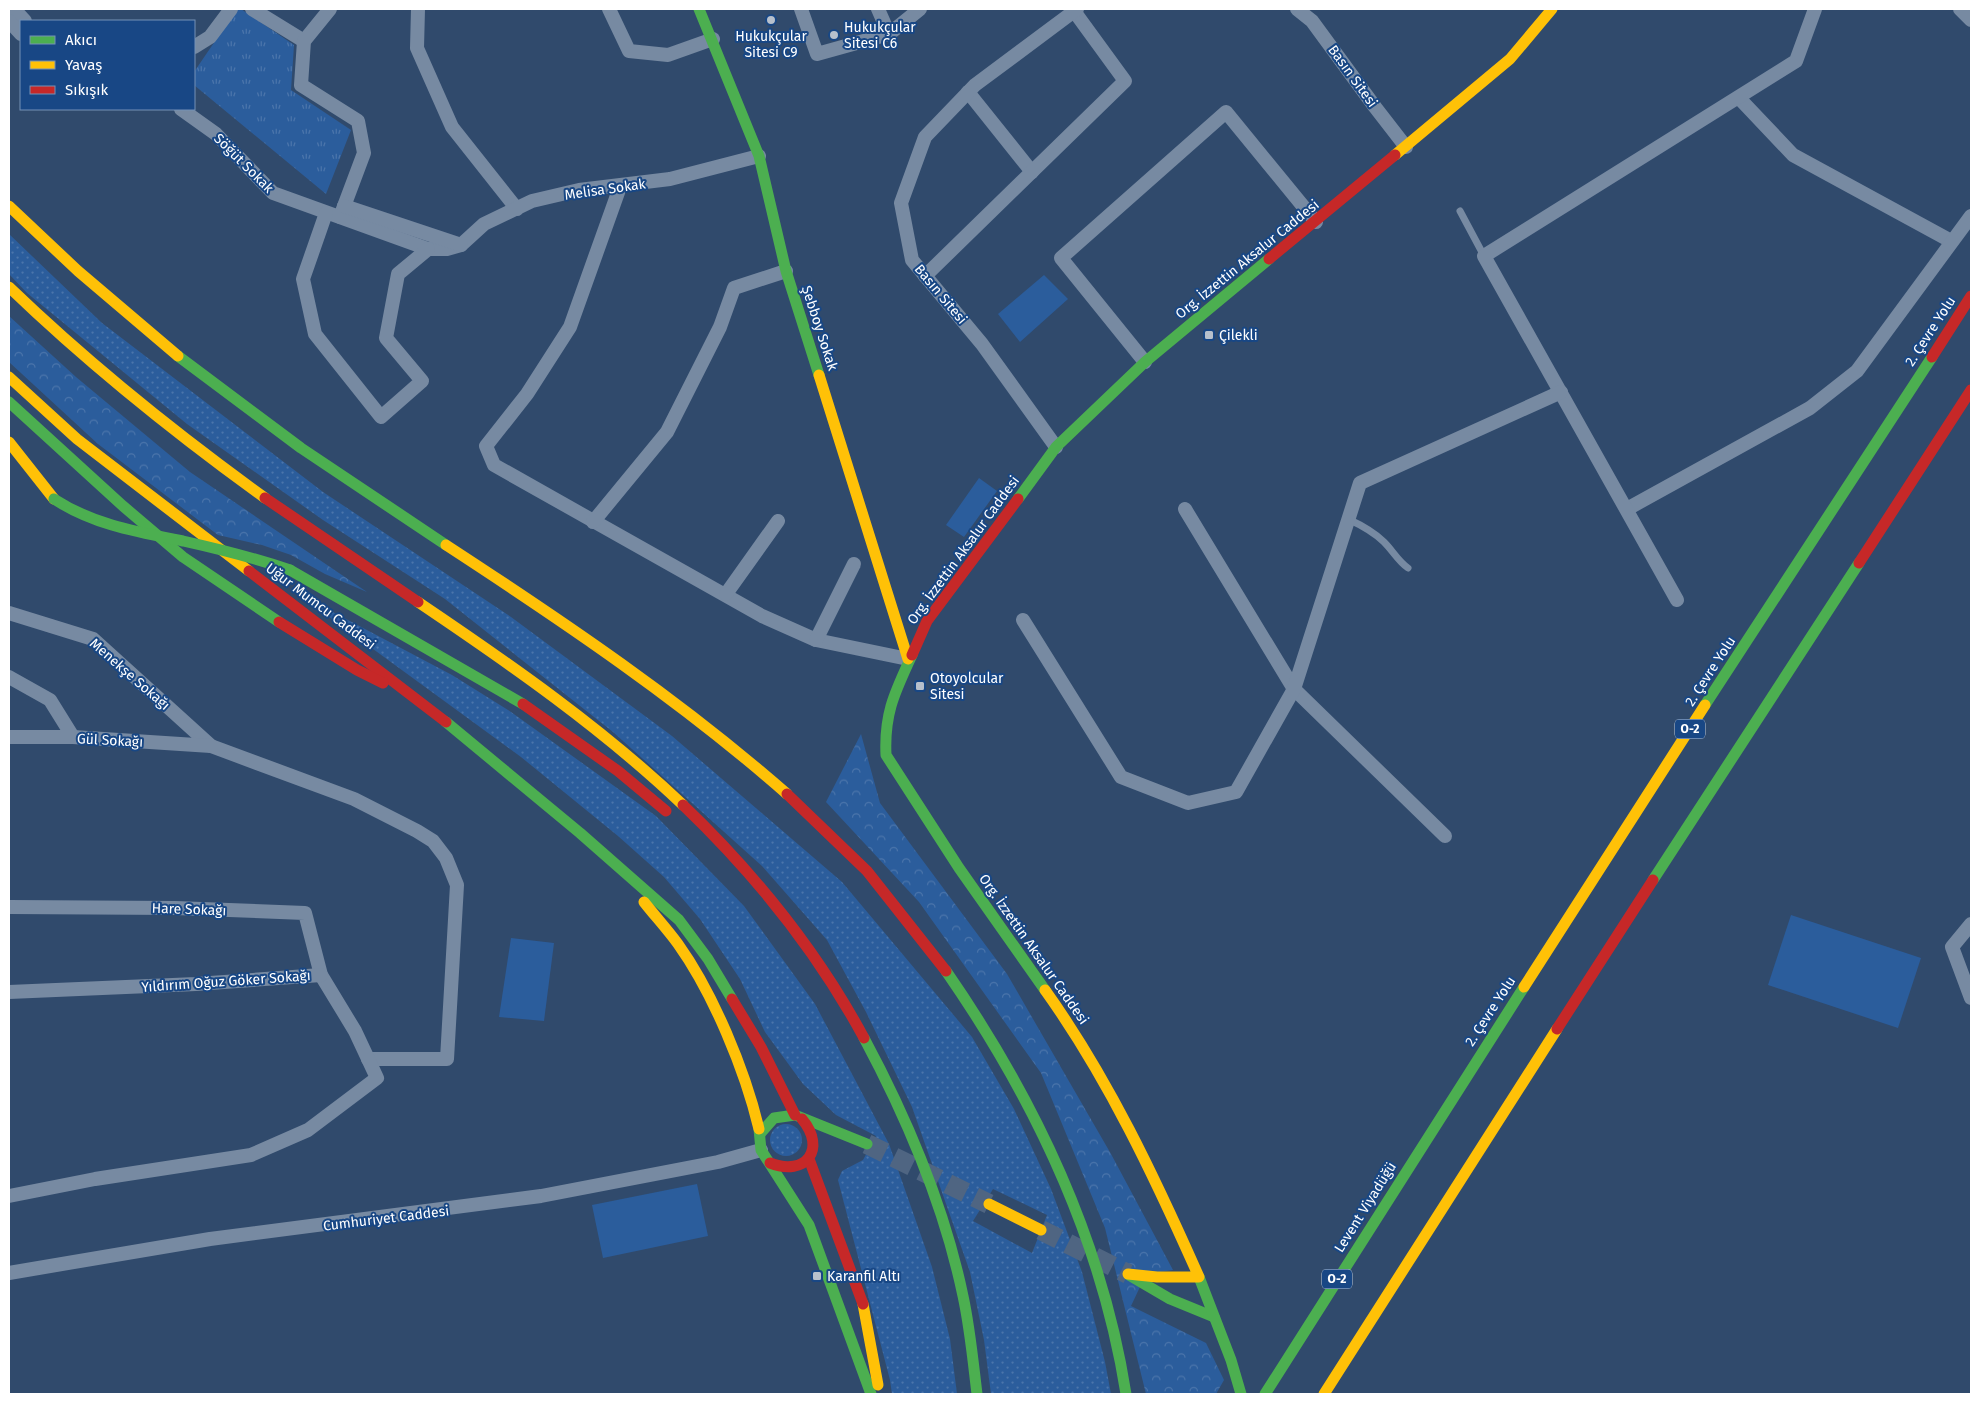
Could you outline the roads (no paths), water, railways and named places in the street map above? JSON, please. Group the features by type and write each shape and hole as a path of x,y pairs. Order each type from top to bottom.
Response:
{"main road":[{"name":"Şebboy Sokak","path":"700,9 759,156 786,271 908,659"},
{"name":"Org. İzzettin Aksalur Caddesi","path":"1241,1394 1199,1277 1153,1173 1069,1023 959,868 886,755 885,733 890,702 927,621 1056,447 1145,362 1316,222 1510,59 1552,9"},
{"path":"9,206 100,292 205,378 308,453 659,690 756,766 867,870 975,1013 1010,1071 1034,1117 1058,1167 1085,1237 1108,1314 1126,1394"},
{"path":"9,287 50,327 134,400 205,455 269,501 506,662 572,710 673,796 744,867 798,932 825,972 861,1031 898,1102 934,1193 951,1250 963,1296 977,1394"},
{"name":"2. Çevre Yolu","path":"1410,1164 1617,839 1971,296"},
{"name":"Uğur Mumcu Caddesi","path":"9,377 77,439 367,659 410,696 441,718 612,862"},
{"path":"1324,1394 1460,1179 1971,390"},
{"path":"9,402 183,557 227,589 302,637 357,670 410,696"},
{"path":"9,442 38,482 54,500 80,515 102,524 212,548 290,570 316,583 519,701 618,771 676,819"},
{"path":"697,836 721,854 744,867"},
{"path":"612,862 679,920 708,959 761,1047 798,1117 813,1132 862,1301 878,1394"},
{"path":"612,862 678,944 699,976 737,1058 753,1104 760,1134 761,1150 809,1225 871,1394"},
{"path":"760,1134 764,1127 778,1116 798,1117 867,1144"},
{"path":"770,1163 787,1169 795,1168 819,1150 855,1138"},
{"name":"Levent Viyadüğü","path":"1265,1394 1410,1164"},
{"path":"989,1204 1041,1230"},
{"path":"1199,1277 1157,1277 1128,1274 1149,1290 1187,1308 1214,1317"}],"street":[{"path":"14,9 24,20"},
{"path":"195,46 210,37 231,9"},
{"path":"252,9 304,41"},
{"path":"330,9 304,41 301,85 358,121 364,153 342,212"},
{"path":"418,9 417,48 452,128 517,209"},
{"path":"609,9 629,51 668,55 712,39"},
{"path":"800,9 818,54 889,34 920,9"},
{"path":"878,9 889,34"},
{"name":"Basın Sitesi","path":"1297,9 1312,20 1375,108 1406,146"},
{"path":"1677,600 1484,256 1796,61 1815,9"},
{"path":"1960,9 1971,20"},
{"path":"926,276 1125,81 1075,10"},
{"name":"Basın Sitesi","path":"1056,447 982,344 912,260 901,203 925,137 968,92 1075,10"},
{"path":"9,21 20,33"},
{"path":"968,92 1032,172"},
{"path":"1739,98 1793,155 1951,241"},
{"name":"Söğüt Sokak","path":"182,110 216,134 272,193 326,212 342,212"},
{"path":"1145,362 1061,258 1226,112 1316,222"},
{"name":"Melisa Sokak","path":"462,245 484,224 532,201 579,190 620,187 670,179 759,156"},
{"path":"620,187 570,327 527,394 486,446 494,465 762,616 816,640 908,659"},
{"path":"326,212 302,279 315,334 381,417 422,381 386,338 398,274 428,249"},
{"path":"342,212 462,245"},
{"path":"342,212 428,249 447,249 462,245"},
{"path":"1627,509 1810,408 1857,371 1971,216"},
{"path":"593,522 666,432 720,327 734,288 786,271"},
{"path":"1023,620 1121,777 1188,803 1236,792 1294,689 1360,483 1561,392"},
{"path":"1185,509 1294,689 1445,836"},
{"path":"726,594 778,521"},
{"path":"816,640 854,564"},
{"name":"Menekşe Sokağı","path":"9,613 93,639 211,746"},
{"path":"9,677 50,700 73,737"},
{"name":"Gül Sokağı","path":"9,737 73,737 211,746"},
{"path":"211,746 354,799 418,831 433,841 446,858 457,885 447,1059 368,1059"},
{"name":"Hare Sokağı","path":"9,907 175,908 306,913 321,975"},
{"path":"1971,924 1952,947 1971,998"},
{"name":"Yıldırım Oğuz Göker Sokağı","path":"9,992 196,984 321,975 355,1031 377,1078 308,1130 251,1155 95,1179 9,1196"},
{"name":"Cumhuriyet Caddesi","path":"9,1273 201,1241 532,1198 660,1174 761,1150"}],"lane":[{"path":"1460,211 1484,256"},
{"path":"1348,519 1364,526 1385,542 1400,563 1408,568"}],"tunnel":[{"path":"867,1144 989,1204"},
{"path":"1041,1230 1128,1274"}],"place":[{"name":"Hukukçular Sitesi C9","path":"771,20"},
{"name":"Hukukçular Sitesi C6","path":"834,35"},
{"name":"Çilekli","path":"1209,335"},
{"name":"Otoyolcular Sitesi","path":"920,686"},
{"name":"Karanfil Altı","path":"817,1276"}]}
